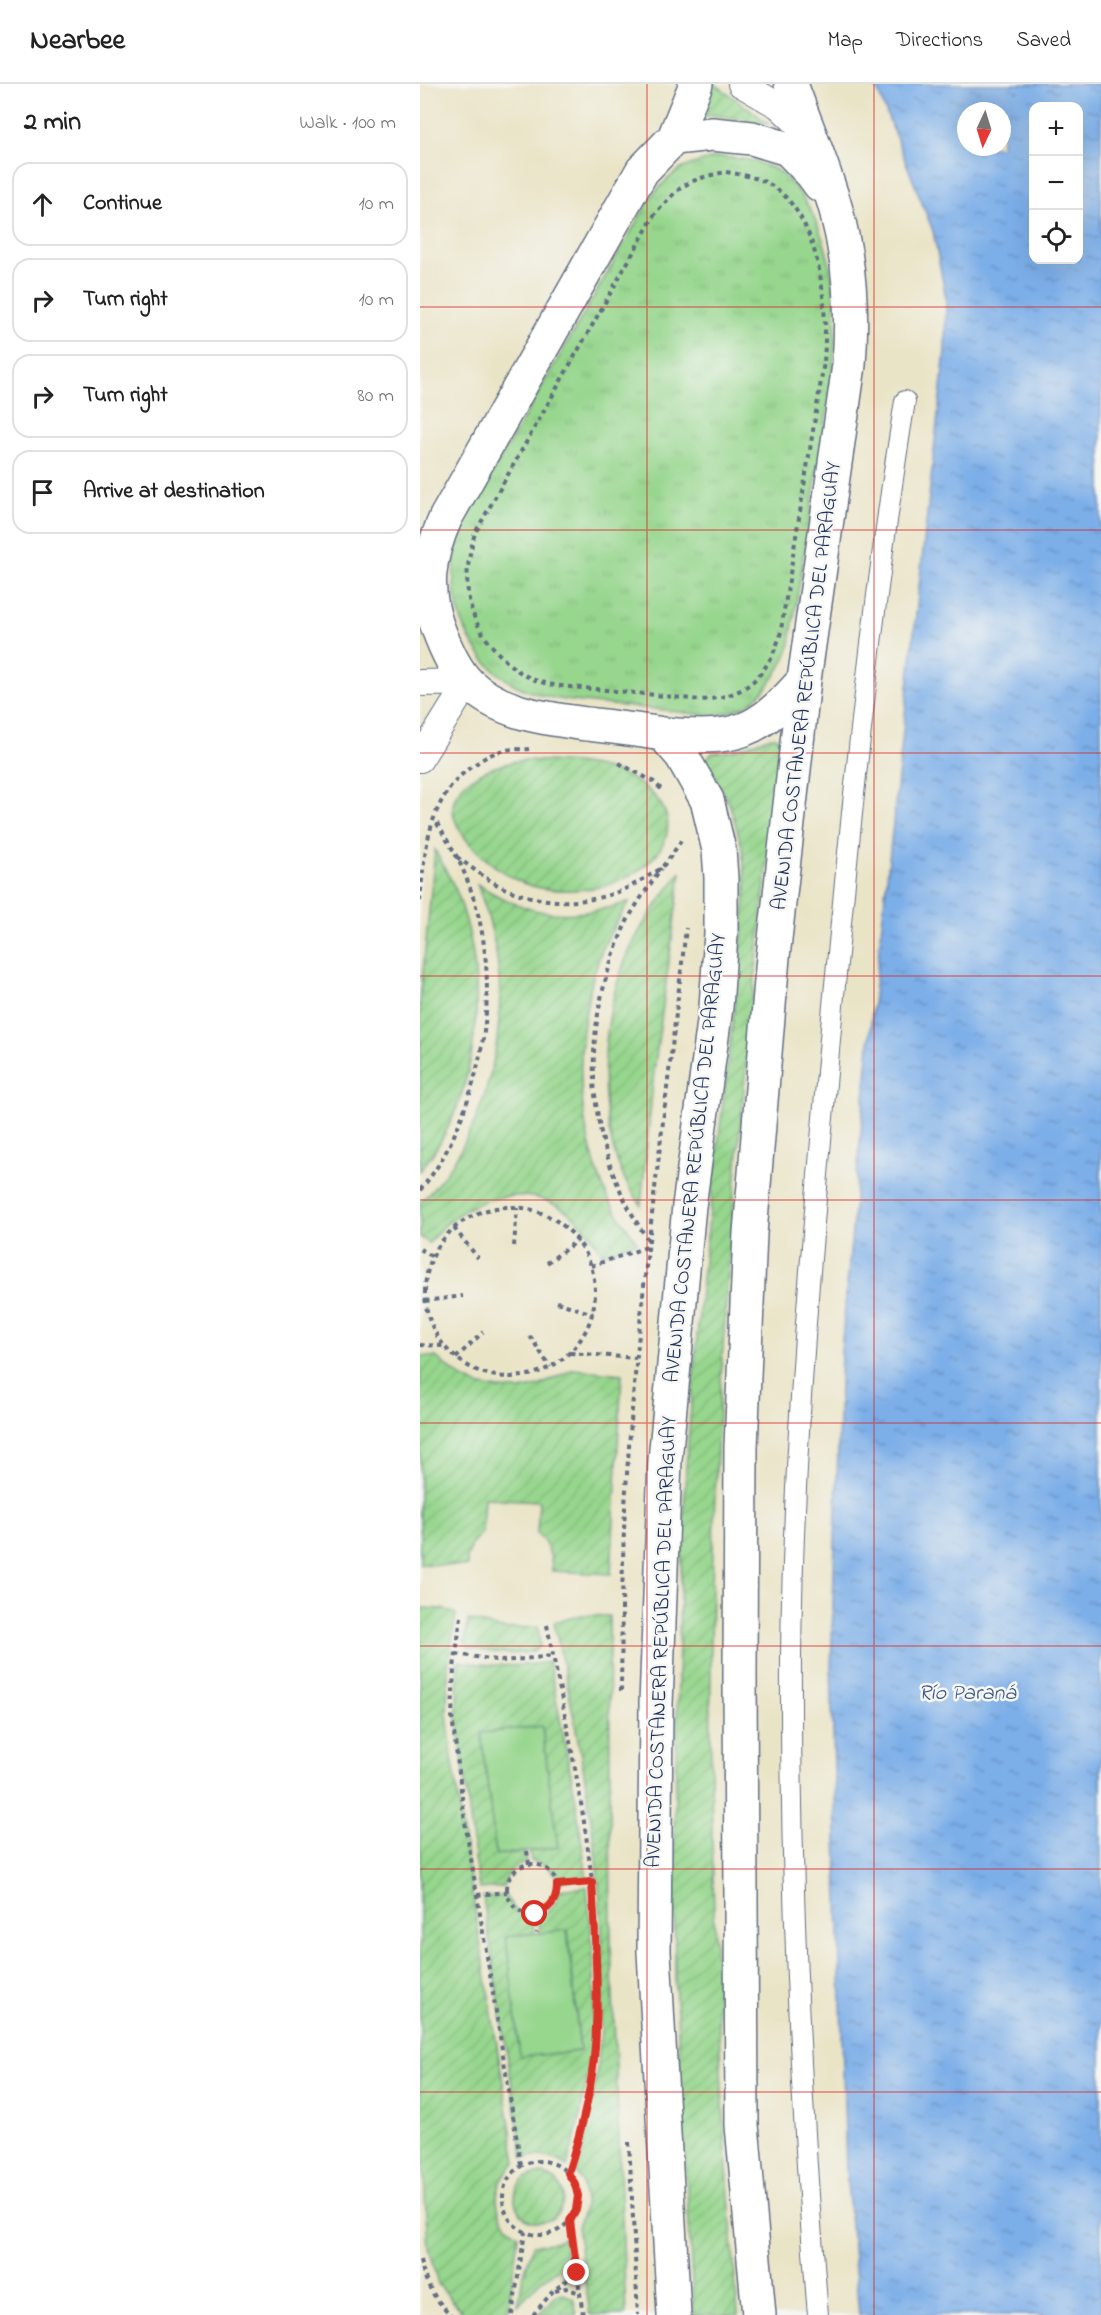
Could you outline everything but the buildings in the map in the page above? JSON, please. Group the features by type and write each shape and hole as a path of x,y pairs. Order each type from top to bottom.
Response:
{"main road":[{"path":"696,84 674,138 642,171 446,517 435,542 429,591 431,613 447,651 468,682 497,704 531,716 663,734 704,737 735,733 762,721 780,707 804,680"},
{"name":"AVENIDA COSTANERA REPÚBLICA DEL PARAGUAY","path":"759,2315 742,2125 741,1447 750,1233 773,957 804,680 849,365 852,317 848,269 836,209 791,84"},
{"name":"AVENIDA COSTANERA REPÚBLICA DEL PARAGUAY","path":"674,138 712,134 752,138 788,149 813,174 836,209"},
{"name":"AVENIDA COSTANERA REPÚBLICA DEL PARAGUAY","path":"663,734 682,756 707,800 719,850 721,878 721,934 716,1007 689,1206 665,1460 656,1704 654,1952 674,2315"}],"street":[{"path":"741,84 779,106 809,134"},
{"path":"818,2315 807,2169 793,1905 791,1657 800,1401 811,1247 866,674 882,543 905,401"},
{"path":"420,683 468,682"},
{"path":"420,759 468,682"}],"path":[{"path":"726,172 752,176 773,186 790,201 802,222 817,261 824,298 826,330 824,362 780,636 772,657 758,678 738,692 721,699 699,700 562,686 535,680 511,667 488,642 474,618 468,593 467,560 475,533 488,508 655,214 675,190 699,177 726,172"},
{"path":"420,902 424,853 434,818 449,787 463,771 483,759 506,750 534,749"},
{"path":"610,759 629,766 666,794"},
{"path":"420,1190 429,1180 461,1121 474,1083 488,1014 485,946 470,887 457,856 434,818"},
{"path":"648,1240 632,1216 616,1184 603,1146 592,1074 594,1040 609,965 622,932 661,868 688,831"},
{"path":"457,856 502,887 525,896 568,903 611,895 661,868"},
{"path":"680,981 687,918"},
{"path":"514,1246 517,1208"},
{"path":"517,1208 536,1211 554,1219 578,1239 591,1266 596,1290 592,1314 584,1335 569,1353 549,1367 526,1375 502,1376 478,1370 456,1358 445,1346 432,1325 425,1301 426,1279 433,1257 454,1228 473,1216 494,1209 517,1208"},
{"path":"454,1228 478,1258"},
{"path":"547,1263 578,1239"},
{"path":"591,1266 647,1247"},
{"path":"420,1249 433,1257"},
{"path":"425,1301 463,1296"},
{"path":"557,1302 592,1314"},
{"path":"456,1358 483,1332"},
{"path":"530,1336 549,1367"},
{"path":"420,1345 445,1346"},
{"path":"569,1353 636,1358"},
{"path":"461,1617 452,1716 465,1822 521,2165"},
{"path":"547,1625 581,1798 592,1882 597,1971 595,2049 583,2124 568,2173"},
{"path":"456,1654 503,1661 553,1656"},
{"path":"527,1851 529,1864"},
{"path":"529,1864 544,1867 550,1871 557,1885 554,1901 550,1907 535,1914 520,1911 513,1906 507,1892 507,1884 515,1870 529,1864"},
{"path":"557,1885 592,1882"},
{"path":"477,1895 507,1892"},
{"path":"535,1914 537,1933"},
{"path":"546,2160 558,2165 568,2173 575,2184 578,2196 576,2210 570,2221 560,2230 536,2235 525,2232 508,2216 503,2205 505,2183 521,2165 546,2160"},
{"path":"570,2221 583,2315"},
{"path":"512,2315 525,2232"},
{"path":"420,2260 425,2283 451,2315"},
{"path":"533,2315 553,2291 577,2273"},
{"path":"553,2291 566,2288 580,2294"}],"green space":[{"path":"710,84 715,84 769,124 713,115 699,117"},
{"path":"719,157 744,159 762,164 776,170 789,180 813,215 825,247 832,279 835,345 832,379 789,649 779,669 759,695 741,708 724,713 706,715 573,701 526,690 507,680 490,666 477,650 467,632 459,613 455,593 454,572 460,536 479,496 651,197 673,174 688,166"},
{"path":"776,737 780,742 780,749 734,1200 721,1381 712,1577 711,1788 714,1894 723,2105 738,2315 694,2315 675,1979 674,1843 680,1600 686,1466 702,1279 739,968 746,887 742,847 730,805 715,778 705,766 705,760 712,753 734,750"},
{"path":"524,760 592,765 630,778 652,793 664,810 668,826 664,842 654,857 639,870 621,880 599,887 580,890 551,890 517,880 478,852 462,833 454,817 454,802 459,790 470,779 503,764"},
{"path":"435,850 456,889 468,929 474,965 476,1001 474,1038 467,1074 456,1109 440,1141 420,1171 420,1001"},
{"path":"681,872 654,1072 641,1205 626,1182 615,1155 609,1126 605,1095 607,1031 621,971 632,945 649,916"},
{"path":"477,884 515,904 551,913 588,912 629,902 605,943 591,987 581,1048 581,1078 588,1138 596,1168 610,1202 637,1242 602,1254 587,1230 566,1211 546,1201 525,1196 504,1197 482,1202 462,1212 444,1226 429,1243 420,1237 420,1203 443,1177 462,1147 477,1115 496,1046 499,975 487,912"},
{"path":"420,1356 436,1357 459,1376 477,1385 498,1389 520,1390 539,1386 573,1369 622,1374 611,1574 552,1571 549,1550 537,1533 539,1501 484,1498 482,1532 472,1544 467,1557 467,1566 420,1564"},
{"path":"420,1608 442,1609 456,1614 448,1667 447,1714 472,1892 516,2162 502,2180 497,2199 502,2218 518,2235 508,2315 465,2315 438,2284 428,2248 420,2106"},
{"path":"580,1615 609,1616 611,1945 626,2315 590,2315 577,2227 585,2198 577,2172 592,2104 601,2035 603,1966 600,1897 592,1828 582,1760 554,1623"},
{"path":"468,1620 502,1629 538,1627 540,1647 534,1651 516,1654 470,1648 465,1642"},
{"path":"458,1661 504,1666 549,1662 575,1796 587,1878 558,1881 548,1867 531,1861 530,1851 558,1847 542,1726 481,1733 496,1855 525,1852 526,1862 511,1872 503,1887 479,1889 457,1717"},
{"path":"542,1726 558,1848 496,1855 481,1733"},
{"path":"587,1887 594,1970 593,2020 580,2118 567,2166 546,2157 523,2158 483,1897 505,1896 518,1913 532,1917 534,1933 506,1937 520,2057 580,2051 568,1930 540,1933 538,1916 553,1906 559,1890"},
{"path":"567,1930 580,2051 519,2058 506,1936"},
{"path":"534,2174 544,2174 556,2181 563,2193 563,2203 556,2215 544,2222 534,2222 519,2211 515,2203 515,2193 526,2178"},
{"path":"564,2238 566,2264 539,2282 518,2305 523,2277 533,2245 551,2243"},
{"path":"563,2294 573,2298 577,2315 538,2315 556,2295"}],"water":[{"name":"Río Paraná","path":"875,84 1101,84 1101,2315 859,2315 846,2171 831,1668 841,1351 871,1022 945,351 946,298 933,231"}],"route":[{"path":"535,1914 550,1907 557,1893 557,1885 592,1882 597,1971 595,2049 583,2124 568,2173 575,2184 578,2196 576,2210 570,2221 577,2273"}]}
